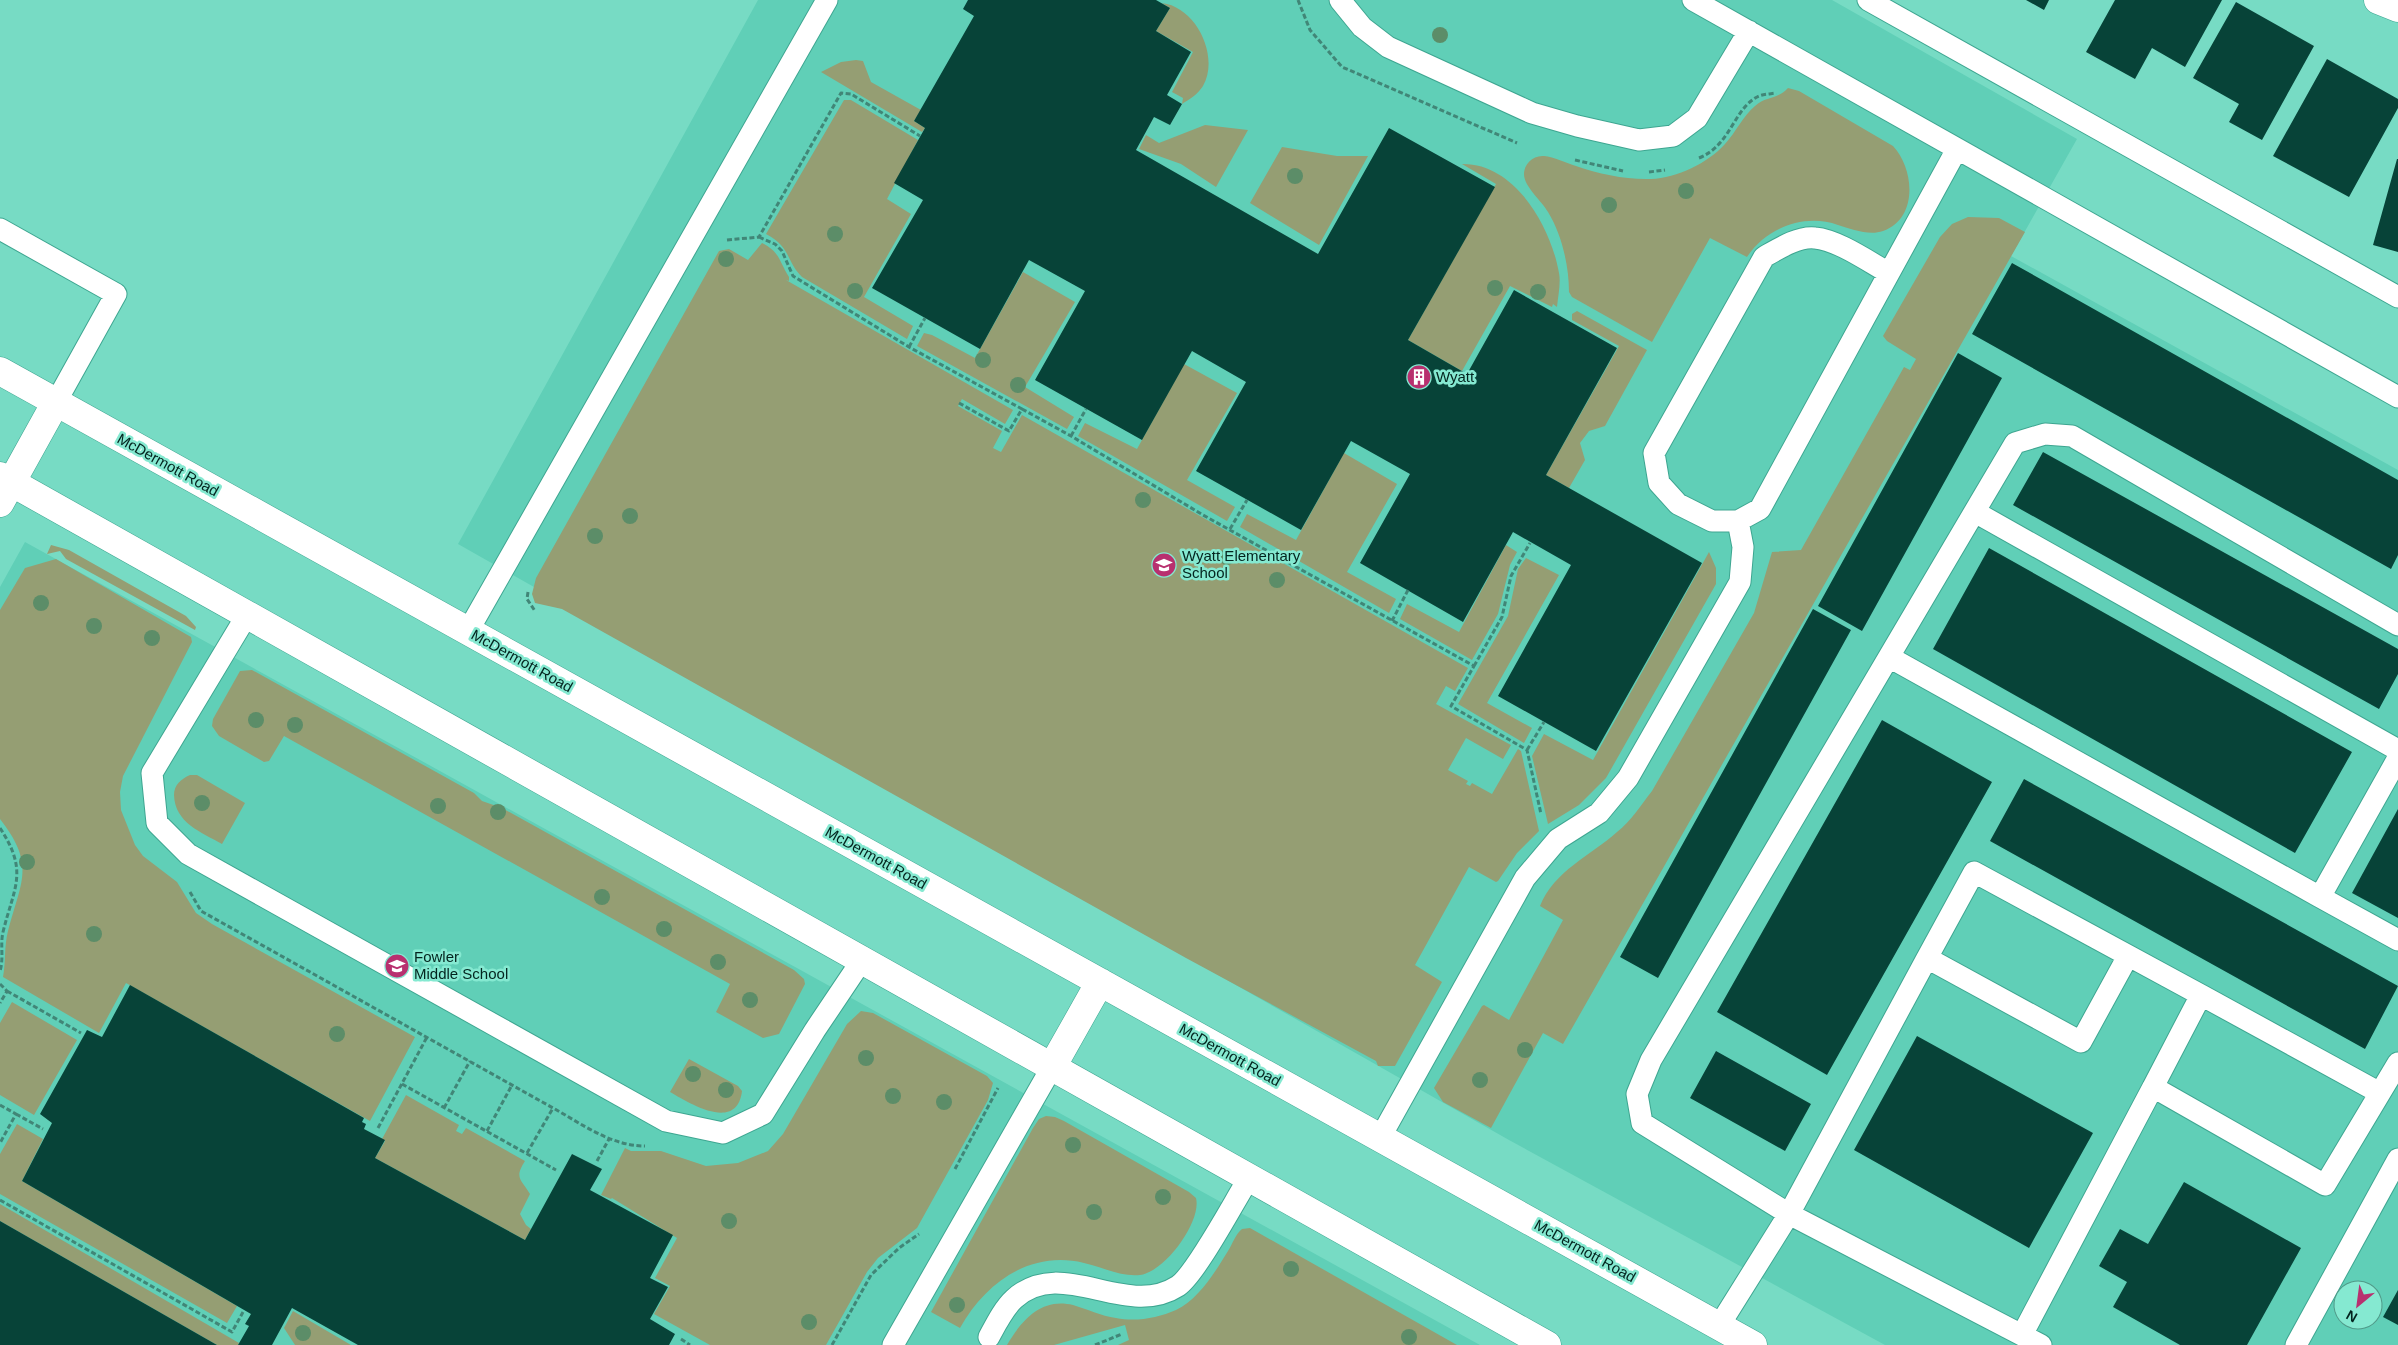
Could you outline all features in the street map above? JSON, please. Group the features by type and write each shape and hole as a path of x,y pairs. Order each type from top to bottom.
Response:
{"main road":[{"path":"2378,0 2398,8"},
{"name":"McDermott Road","path":"0,371 1380,1138 1714,1336 1753,1345"},
{"path":"56,402 4,487 247,615 1547,1345"},
{"path":"1052,1067 1100,982"}],"lane":[{"path":"1340,0 1362,27 1388,48 1532,113 1639,140 1673,136 1697,118 1748,31"},
{"path":"1694,0 2398,398"},
{"path":"1868,0 2398,297"},
{"path":"468,631 820,2"},
{"path":"1889,273 1842,247 1814,238 1785,244 1764,257 1654,453 1659,483 1678,504 1712,521 1738,521 1760,509 1957,149"},
{"path":"0,228 116,294 56,402"},
{"path":"2042,1345 1789,1214 1642,1123 1637,1094 1652,1060 2015,443 2045,434 2072,436 2398,625"},
{"path":"1975,512 2398,750"},
{"path":"1380,1138 1524,878 1558,839 1599,813 1628,778 1740,582 1743,547 1738,521"},
{"path":"247,615 152,773 157,823 188,854 666,1121 723,1133 763,1114 815,1030 862,960"},
{"path":"1889,657 2398,940"},
{"path":"2320,897 2398,758"},
{"path":"1714,1336 1789,1214 1974,872 2380,1093"},
{"path":"1927,958 2081,1042 2128,956"},
{"path":"2022,1335 2201,995"},
{"path":"2153,1087 2325,1185 2398,1063"},
{"path":"894,1345 1052,1067"},
{"path":"2296,1345 2398,1159"},
{"path":"990,1337 1014,1298 1036,1286 1063,1282 1133,1297 1161,1295 1180,1284 1195,1266 1249,1178"}],"path":[{"path":"759,237 841,94 851,94 920,136"},
{"path":"719,241 759,237 775,244 782,251 793,276 909,347 1071,436 1230,529 1474,666"},
{"path":"909,347 925,318"},
{"path":"959,403 1009,431 1022,409"},
{"path":"1071,436 1086,409"},
{"path":"1230,529 1247,500"},
{"path":"1527,750 1451,706 1502,617 1511,576 1530,542"},
{"path":"528,585 527,599 535,611"},
{"path":"1392,621 1408,590"},
{"path":"1544,722 1527,750 1548,850"},
{"path":"0,828 14,853 18,872 18,886 3,933 0,971"},
{"path":"0,984 7,991 81,1033"},
{"path":"0,1003 7,991"},
{"path":"378,1128 427,1038"},
{"path":"444,1108 470,1061"},
{"path":"402,1084 556,1170"},
{"path":"487,1131 512,1085"},
{"path":"953,1173 998,1088"},
{"path":"0,1105 43,1129"},
{"path":"527,1154 553,1108"},
{"path":"0,1143 16,1114"},
{"path":"597,1161 609,1140"},
{"path":"0,1200 232,1332 243,1312"},
{"path":"832,1345 871,1275 892,1254 921,1232"},
{"path":"1096,1345 1122,1334"},
{"path":"681,1340 690,1345"}],"shaded area":[{"name":"Wyatt Elementary School","path":"758,0 1832,0 2077,139 2011,256 2398,470 2398,1345 1885,1345 1509,1140 458,544"},
{"path":"1162,3 1174,6 1185,13 1194,23 1202,35 1209,61 1208,74 1203,86 1196,94 1182,104 1183,98 1172,92 1193,52 1156,31 1170,8"},
{"path":"863,61 871,82 921,110 914,121 925,128 922,132 821,72 841,62"},
{"path":"1788,88 1799,91 1893,146 1900,155 1909,179 1908,204 1903,215 1895,225 1883,231 1872,233 1825,222 1799,222 1775,231 1764,238 1747,257 1710,238 1652,342 1572,297 1569,292 1564,251 1557,231 1548,212 1530,189 1525,179 1524,170 1530,161 1540,156 1548,157 1594,172 1632,179 1671,176 1701,163 1718,151 1755,106 1784,92"},
{"path":"844,100 851,100 918,140 887,199 911,214 864,297 913,326 907,339 802,277 780,244 766,234"},
{"path":"1205,125 1248,130 1216,187 1181,164 1139,149 1146,135 1159,143"},
{"path":"1282,147 1337,156 1368,156 1319,245 1250,203"},
{"path":"1462,164 1481,167 1498,174 1514,186 1527,201 1539,218 1548,236 1555,255 1560,281 1557,307 1553,304 1552,307 1510,286 1462,371 1408,340 1496,184"},
{"path":"1968,217 1999,218 2025,232 1563,1044 1543,1033 1491,1128 1443,1102 1434,1088 1482,1006 1484,1005 1509,1020 1563,920 1540,906 1546,894 1563,874 1622,828 1652,791 1754,613 1772,552 1801,550 1904,367 1910,370 1916,359 1887,341 1883,336 1940,237 1952,224"},
{"path":"762,243 768,246 778,257 789,277 789,281 786,280 1013,410 1005,424 962,399 958,406 1002,431 993,448 1001,452 1022,415 1468,668 1455,691 1446,686 1436,704 1511,745 1503,759 1466,738 1448,770 1468,781 1466,784 1470,786 1472,783 1492,794 1518,749 1521,751 1539,831 1517,853 1498,881 1496,882 1469,867 1415,965 1442,982 1395,1066 1378,1066 1376,1061 1186,958 562,609 535,603 532,594 536,578 719,251 729,249 748,260"},
{"path":"1023,272 1075,302 1025,387 1074,417 1067,429 917,346 924,333 932,335 975,358"},
{"path":"1577,311 1647,350 1605,426 1589,431 1580,443 1585,460 1569,488 1546,475 1619,346 1572,320 1572,314"},
{"path":"1184,364 1237,393 1187,480 1235,507 1227,521 1078,436 1085,423 1137,449"},
{"path":"1344,453 1397,484 1347,572 1396,599 1389,613 1240,527 1247,514 1296,540"},
{"name":"Fowler Middle School","path":"25,542 1480,1345 0,1345 0,587"},
{"path":"51,545 69,550 186,616 196,627 195,630 66,559 60,551 47,554"},
{"path":"1506,545 1517,552 1510,565 1498,614 1472,660 1400,619 1407,604 1459,632"},
{"path":"1709,552 1716,568 1716,584 1606,778 1579,805 1548,824 1532,756 1544,734 1593,760"},
{"path":"1526,558 1559,575 1487,703 1532,728 1524,743 1458,704 1508,616 1518,569"},
{"path":"56,559 191,637 192,642 123,776 120,792 121,810 135,845 143,856 177,882 196,913 212,924 415,1037 370,1121 126,983 99,1033 3,977 7,937 21,886 22,861 11,835 0,819 0,610 25,568"},
{"path":"252,670 474,793 482,801 502,808 794,970 804,979 805,984 779,1034 763,1038 716,1012 730,984 284,736 269,761 264,762 219,736 212,726 213,719 240,671"},
{"path":"190,775 197,775 245,803 222,844 190,826 175,805 175,788 181,780"},
{"path":"12,1002 77,1040 34,1115 0,1095 0,1023"},
{"path":"861,1011 873,1013 987,1076 993,1083 988,1100 917,1228 878,1258 867,1272 826,1345 710,1345 654,1314 670,1286 655,1278 677,1238 612,1198 601,1195 625,1148 631,1151 661,1151 706,1166 738,1163 768,1151 783,1134 847,1024"},
{"path":"689,1059 738,1086 742,1091 738,1104 731,1110 722,1113 700,1108 670,1092"},
{"path":"406,1095 459,1125 456,1131 462,1134 466,1128 525,1161 519,1175 530,1194 520,1214 526,1225 531,1229 525,1240 375,1158 385,1141 382,1139"},
{"path":"1046,1116 1064,1121 1189,1192 1196,1198 1196,1208 1188,1232 1180,1244 1160,1265 1150,1272 1140,1275 1125,1275 1084,1263 1065,1260 1046,1261 1028,1266 1012,1273 997,1284 971,1311 960,1328 931,1312 1033,1128 1039,1119"},
{"path":"17,1124 43,1139 22,1181 237,1306 227,1323 0,1194 0,1154"},
{"path":"0,1204 239,1343 238,1345 217,1345 0,1221"},
{"path":"1250,1228 1457,1345 1118,1345 1129,1340 1125,1325 1054,1345 1007,1345 1033,1313 1051,1304 1073,1305 1105,1316 1131,1320 1154,1317 1176,1310 1192,1299 1206,1284 1240,1231"},
{"path":"293,1311 351,1345 295,1345 284,1328"}],"building":[{"name":"Wyatt","path":"968,0 1156,0 1170,8 1156,31 1191,52 1167,95 1182,104 1170,125 1154,117 1136,150 1318,254 1389,128 1495,187 1408,340 1467,374 1514,290 1617,348 1546,475 1702,563 1596,751 1498,696 1571,565 1513,532 1463,622 1360,563 1410,474 1351,441 1301,530 1196,471 1246,382 1192,351 1142,440 1035,380 1085,291 1029,260 980,349 872,288 923,200 894,183 925,128 914,121 974,16 963,9"},
{"path":"2026,0 2049,0 2044,10"},
{"path":"2115,0 2222,0 2185,67 2152,48 2135,79 2086,52"},
{"path":"2236,2 2314,46 2262,140 2229,122 2239,104 2193,78"},
{"path":"2327,59 2398,99 2398,108 2349,197 2273,156"},
{"path":"2398,159 2398,252 2373,245"},
{"path":"2012,263 2398,480 2398,555 2391,569 1972,334"},
{"path":"1958,353 2002,378 1862,631 1818,606"},
{"path":"2043,452 2398,649 2398,674 2379,709 2013,505"},
{"path":"1989,548 2352,752 2295,853 1933,649"},
{"path":"1813,609 1851,630 1658,978 1620,957"},
{"path":"1882,720 1992,782 1827,1075 1717,1012"},
{"path":"2024,779 2398,986 2365,1049 1990,841"},
{"path":"2398,809 2398,918 2352,893"},
{"path":"130,985 364,1118 362,1122 366,1124 364,1129 385,1140 375,1158 525,1240 572,1154 602,1169 590,1190 673,1235 650,1278 668,1287 650,1319 675,1334 669,1345 358,1345 292,1308 272,1345 238,1345 249,1326 245,1324 251,1314 22,1181 52,1123 40,1114 87,1030 102,1037"},
{"path":"1917,1036 2093,1133 2029,1248 1854,1150"},
{"path":"1716,1051 1811,1104 1785,1151 1690,1098"},
{"path":"2184,1182 2301,1248 2247,1345 2180,1345 2113,1307 2127,1282 2099,1266 2120,1229 2148,1244"},
{"path":"0,1221 217,1345 0,1345"},
{"path":"2398,1290 2398,1325 2383,1317"}],"place":[{"name":"Wyatt","path":"1419,377"},
{"name":"Wyatt Elementary School","path":"1164,565"},
{"name":"Fowler Middle School","path":"397,966"}]}
